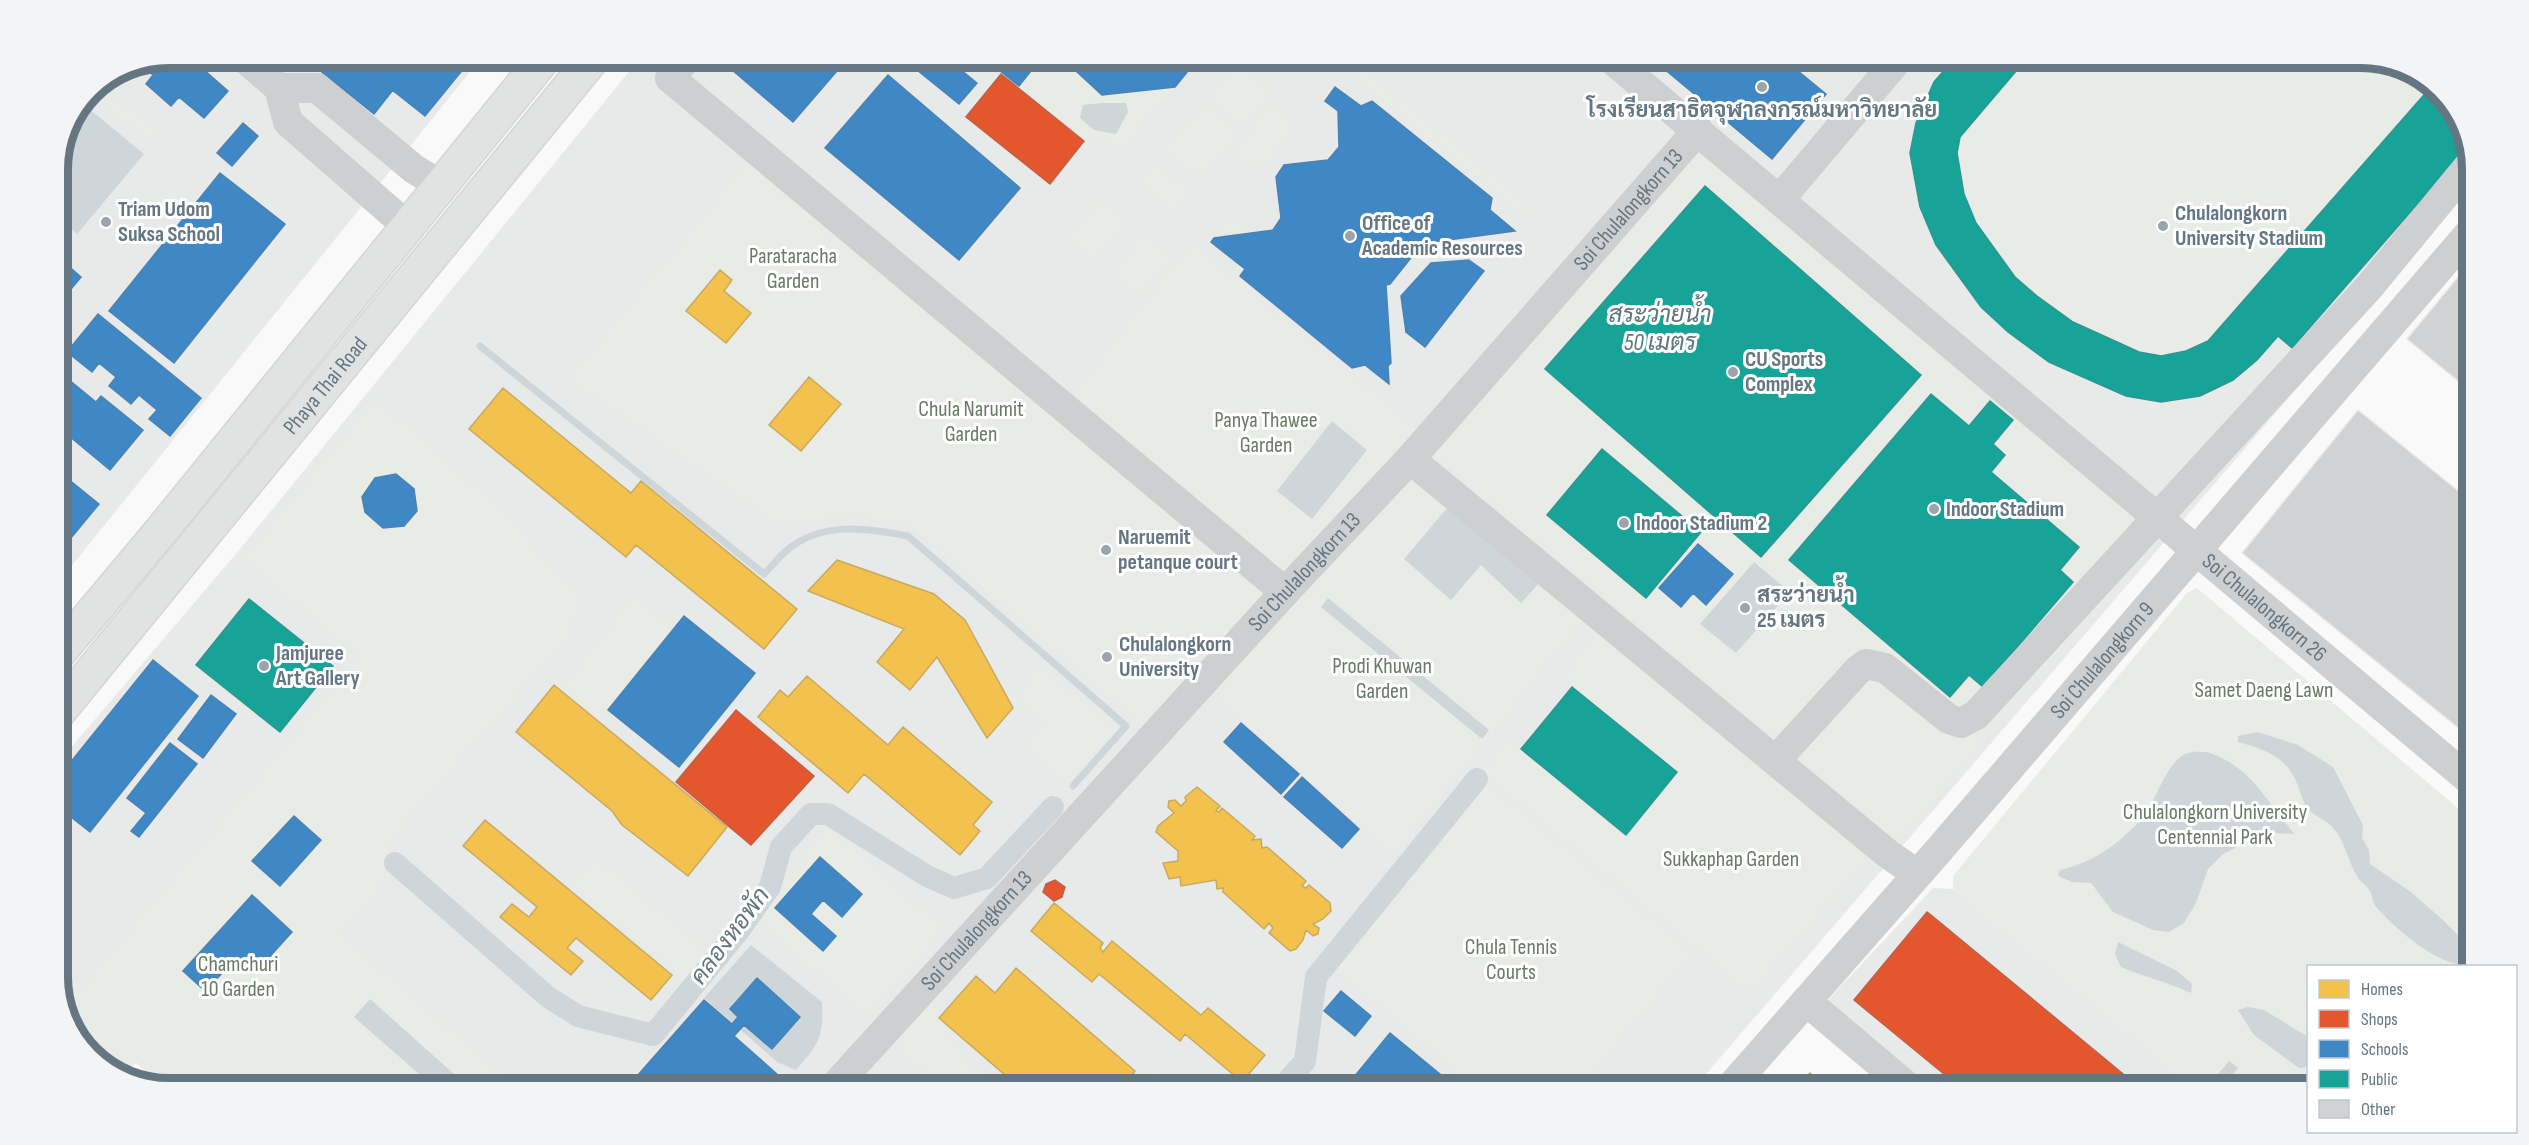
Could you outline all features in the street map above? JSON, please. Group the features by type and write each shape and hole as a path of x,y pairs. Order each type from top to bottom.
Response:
{"main road":[{"name":"Phaya Thai Road","path":"68,642 536,68"},
{"name":"Phaya Thai Road","path":"68,701 585,68"}],"street":[{"path":"256,68 279,88 288,122 407,226"},
{"path":"678,68 670,78 1285,592"},
{"name":"Soi Chulalongkorn 26","path":"1622,68 2462,773"},
{"path":"1780,199 1891,68"},
{"path":"279,88 317,88 414,169 440,185"},
{"name":"Soi Chulalongkorn 13","path":"842,1078 1285,592 1410,459 1698,130"},
{"path":"1776,760 1866,663 1885,668 1948,719 1961,723 1969,720 2160,518 2370,286 2461,175"},
{"name":"Soi Chulalongkorn 9","path":"1739,1078 2461,243"},
{"path":"1410,459 1888,855 1917,874"},
{"path":"1806,1001 1897,1078"}],"shaded area":[{"path":"473,68 68,570 68,162 69,149 75,130 97,97 130,75 149,69"},
{"name":"Chulalongkorn University","path":"632,68 2360,68 2380,69 2399,75 2422,88 2441,107 2451,124 2460,149 2461,198 1703,1078 168,1078 151,1076 136,1062 129,1070 107,1057 88,1038 75,1015 69,996 68,751 240,549"},
{"path":"1126,103 1128,112 1116,134 1094,130 1080,118 1083,105"},
{"path":"88,108 144,154 77,234 68,226 69,149 75,130"},
{"path":"1332,421 1367,450 1312,519 1277,491"},
{"path":"1448,507 1539,583 1521,603 1481,565 1451,600 1404,559"},
{"name":"สระว่ายน้ำ 25 เมตร","path":"1754,562 1790,592 1736,653 1700,624"},
{"path":"1328,598 1489,730 1482,739 1321,607"},
{"path":"2258,732 2298,745 2333,767 2363,825 2362,838 2369,850 2370,864 2411,892 2462,940 2462,965 2446,961 2420,946 2377,908 2370,891 2358,878 2338,834 2306,806 2289,769 2270,754 2238,742 2238,736"},
{"path":"2190,752 2207,752 2223,758 2247,776 2295,834 2273,833 2250,840 2223,854 2208,869 2196,903 2184,923 2169,932 2153,930 2113,912 2091,883 2072,882 2058,876 2060,870 2103,852 2138,823 2173,764 2180,757"},
{"path":"1933,888 1953,889 2185,1078 1919,1078 1826,1002"},
{"path":"2118,942 2177,971 2192,984 2191,993 2121,967 2115,954"},
{"path":"751,945 822,1002 821,1032 815,1046 796,1070 777,1062 704,998"},
{"path":"370,999 454,1074 455,1078 424,1078 354,1017"},
{"path":"2248,1007 2264,1010 2307,1036 2307,1067 2299,1068 2254,1035 2238,1010"}],"green space":[{"path":"1026,68 1081,68 1078,72 1102,95 1175,87 1122,148 1101,140 1084,143 1010,87"},
{"path":"1234,68 1244,68 1272,92 1243,127 1209,98"},
{"path":"1267,68 1294,68 1283,81"},
{"path":"1344,68 1361,68 1531,208 1524,216"},
{"name":"Chulalongkorn University Stadium","path":"1949,68 2380,69 2411,81 2432,97 2451,124 2460,155 2292,348 2278,336 2247,368 2212,391 2182,399 2149,401 2119,393 2053,362 2000,323 1955,275 1938,247 1925,217 1910,159 1910,150 1917,125"},
{"path":"106,90 159,134 152,143 97,97"},
{"path":"1204,103 1239,132 1201,179 1166,150"},
{"path":"1273,103 1287,116 1290,133 1265,166 1252,166 1230,155"},
{"path":"1697,145 2156,536 1898,841 1431,452"},
{"path":"752,158 1267,589 1145,728 910,525 846,515 784,528 568,379"},
{"path":"1155,164 1190,192 1175,211 1140,183"},
{"path":"1099,199 1127,222 1096,260 1068,238"},
{"path":"1231,220 1247,222 1239,235 1214,238"},
{"path":"1143,236 1170,259 1139,297 1111,275"},
{"name":"Panya Thawee Garden","path":"1192,243 1418,430 1287,580 1073,395"},
{"name":"Chamchuri 10 Garden","path":"376,400 495,504 579,595 572,631 388,842 406,858 340,934 506,1078 151,1076 136,1062 129,1070 107,1057 88,1038 81,1027 71,1001 360,658 243,558"},
{"name":"Prodi Khuwan Garden","path":"1408,473 1582,620 1393,856 1210,690"},
{"name":"Chulalongkorn University Centennial Park","path":"2197,588 2462,811 2462,965 2307,965 2307,1078 2185,1078 1953,889 1953,876 2187,593"},
{"path":"635,597 675,631 600,720 562,688"},
{"name":"Sukkaphap Garden","path":"1601,628 1868,856 1750,992 1482,773 1507,740 1626,835 1677,772 1562,677"},
{"path":"1041,666 1115,729 1068,784 1024,746 1044,723 1014,697"},
{"name":"Chula Tennis Courts","path":"1485,783 1692,953 1589,1078 1466,1078 1332,968"},
{"path":"829,828 944,929 868,1016 753,916"},
{"path":"595,857 712,955 688,983 571,885"},
{"path":"929,1007 936,1008 946,1021 947,1033 982,1078 930,1078 902,1051 904,1032"},
{"path":"1159,1072 1166,1078 1153,1078"}],"building: Homes":[{"path":"720,270 732,280 724,291 751,313 726,343 686,311"},
{"path":"809,377 841,404 801,451 769,425"},
{"path":"503,388 631,493 641,481 797,609 764,649 636,545 626,557 469,429"},
{"path":"837,560 934,594 965,620 1013,708 987,738 937,657 910,690 877,662 904,629 808,591"},
{"path":"807,676 888,745 903,727 992,802 973,825 980,831 960,855 864,774 848,793 758,717 780,690 788,697"},
{"path":"554,685 727,827 688,876 622,825 612,811 516,732"},
{"path":"1197,787 1220,806 1216,811 1219,812 1222,808 1255,836 1252,840 1261,839 1262,848 1267,847 1306,881 1302,886 1306,888 1309,885 1330,903 1331,911 1323,919 1313,924 1319,928 1318,934 1313,936 1306,930 1303,940 1296,949 1290,951 1269,933 1273,928 1269,923 1264,929 1223,892 1223,888 1217,889 1216,880 1181,886 1180,877 1169,879 1163,863 1178,861 1178,851 1156,832 1158,826 1174,813 1168,807 1169,801 1175,800 1181,806 1186,801 1185,797"},
{"path":"485,820 672,975 651,1000 576,938 567,948 583,961 571,975 500,917 512,904 529,917 537,907 463,846"},
{"path":"1054,903 1103,943 1100,948 1103,952 1112,941 1201,1015 1208,1008 1265,1055 1245,1078 1237,1078 1185,1034 1180,1041 1099,974 1092,982 1031,931"},
{"path":"1016,968 1135,1071 1129,1078 1009,1078 939,1018 976,976 995,993"},
{"path":"1810,1073 1816,1078 1805,1078"}],"building: Shops":[{"path":"1001,74 1084,141 1050,184 966,117"},
{"path":"736,710 814,776 751,845 676,782"},
{"path":"1055,880 1065,887 1062,897 1054,901 1043,892 1046,884"},
{"path":"1927,912 2128,1078 1949,1078 1854,1000"}],"building: Schools":[{"path":"204,68 228,91 204,118 179,97 171,106 146,84 153,75 147,70"},
{"path":"317,68 367,68 393,90 374,114"},
{"path":"367,68 464,68 425,116"},
{"path":"730,68 840,68 793,122"},
{"path":"915,68 959,68 977,83 959,104"},
{"path":"997,68 1033,68 1019,86"},
{"path":"1080,68 1187,68 1188,71 1175,87 1102,95 1077,72"},
{"path":"1663,68 1794,68 1826,94 1772,159"},
{"path":"888,75 1020,188 959,260 825,148"},
{"name":"Office of Academic Resources","path":"1335,87 1361,106 1372,101 1492,198 1490,210 1515,231 1418,244 1418,249 1390,284 1386,285 1391,363 1388,366 1389,384 1365,365 1352,368 1240,276 1245,269 1211,242 1214,238 1273,230 1281,218 1276,177 1284,165 1328,160 1339,147 1338,111 1325,101"},
{"path":"243,123 258,136 232,166 217,153"},
{"path":"220,173 285,224 174,363 109,311"},
{"path":"1469,260 1484,271 1425,347 1406,332 1401,296 1431,263"},
{"path":"68,266 81,277 68,293"},
{"path":"98,314 201,398 170,436 149,419 157,410 139,395 131,404 109,386 116,377 99,363 92,372 68,351"},
{"path":"68,379 96,402 101,396 143,430 110,470 68,435"},
{"path":"396,474 414,489 417,511 404,526 383,528 365,512 362,497 375,478"},
{"path":"68,479 99,504 68,542"},
{"path":"1698,544 1733,574 1706,605 1693,593 1681,607 1659,588"},
{"path":"684,616 755,673 679,767 608,710"},
{"path":"153,660 198,696 90,832 68,815 68,765"},
{"path":"211,695 236,714 203,758 178,739"},
{"path":"1241,723 1299,774 1281,794 1224,742"},
{"path":"170,743 197,764 139,837 131,831 146,813 127,798"},
{"path":"1302,777 1359,829 1342,848 1284,797"},
{"path":"294,816 321,840 280,886 252,861"},
{"path":"820,857 862,894 842,917 823,900 811,914 836,936 823,951 775,908"},
{"path":"252,895 292,932 255,973 228,967 205,991 183,971"},
{"path":"757,978 800,1017 772,1049 744,1025 734,1036 778,1075 775,1078 687,1078 680,1072 675,1078 635,1078 704,1000 732,1024 738,1017 730,1009"},
{"path":"1341,991 1371,1016 1355,1036 1324,1011"},
{"path":"1390,1033 1445,1078 1353,1078"}],"building: Public":[{"name":"Chulalongkorn University Stadium","path":"1946,68 2019,68 1960,137 1957,153 1964,194 1976,223 2015,277 2073,322 2139,352 2161,356 2186,351 2208,341 2426,92 2441,107 2451,124 2460,155 2292,348 2278,336 2257,360 2233,380 2200,396 2161,402 2126,396 2049,362 2008,332 1981,307 1936,245 1920,207 1910,153 1916,123 1934,82"},
{"name":"CU Sports Complex","path":"1705,186 1921,375 1761,557 1545,369"},
{"name":"Indoor Stadium","path":"1931,394 1969,426 1990,401 2013,420 1993,444 2005,455 1991,472 2079,547 2060,570 2073,582 1983,687 1969,675 1950,697 1789,560"},
{"name":"Indoor Stadium 2","path":"1602,449 1701,532 1646,598 1547,515"},
{"name":"Jamjuree Art Gallery","path":"249,599 333,666 280,732 196,665"},
{"path":"1572,687 1677,772 1626,835 1521,749"}],"building: Other":[{"path":"2461,273 2461,377 2458,381 2407,339"},
{"path":"2358,410 2461,493 2462,731 2242,553"},
{"path":"2229,1060 2239,1068 2231,1078 2214,1078"}],"waterway":[{"path":"480,346 764,574 787,550 815,534 861,529 908,536 1126,726 1073,786"},
{"path":"1290,1078 1305,1061 1316,977 1477,779"},
{"name":"คลองหอพัก","path":"395,863 548,997 578,1016 653,1035 738,932 770,887 781,847 811,814 828,814 927,876 954,888 987,878 1053,807"}],"place":[{"name":"โรงเรียนสาธิตจุฬาลงกรณ์มหาวิทยาลัย","path":"1762,87"},
{"name":"Triam Udom Suksa School","path":"106,222"},
{"name":"Chulalongkorn University Stadium","path":"2163,226"},
{"name":"Office of Academic Resources","path":"1350,236"},
{"name":"CU Sports Complex","path":"1733,372"},
{"name":"Indoor Stadium","path":"1934,509"},
{"name":"Indoor Stadium 2","path":"1624,523"},
{"name":"Naruemit petanque court","path":"1106,550"},
{"name":"สระว่ายน้ำ 25 เมตร","path":"1745,608"},
{"name":"Chulalongkorn University","path":"1107,657"},
{"name":"Jamjuree Art Gallery","path":"264,666"}],"park label":[{"name":"Parataracha Garden","path":"793,268"},
{"name":"Chula Narumit Garden","path":"971,422"},
{"name":"Samet Daeng Lawn","path":"2264,690"}],"water label":[{"name":"สระว่ายน้ำ 50 เมตร","path":"1660,328"}]}
